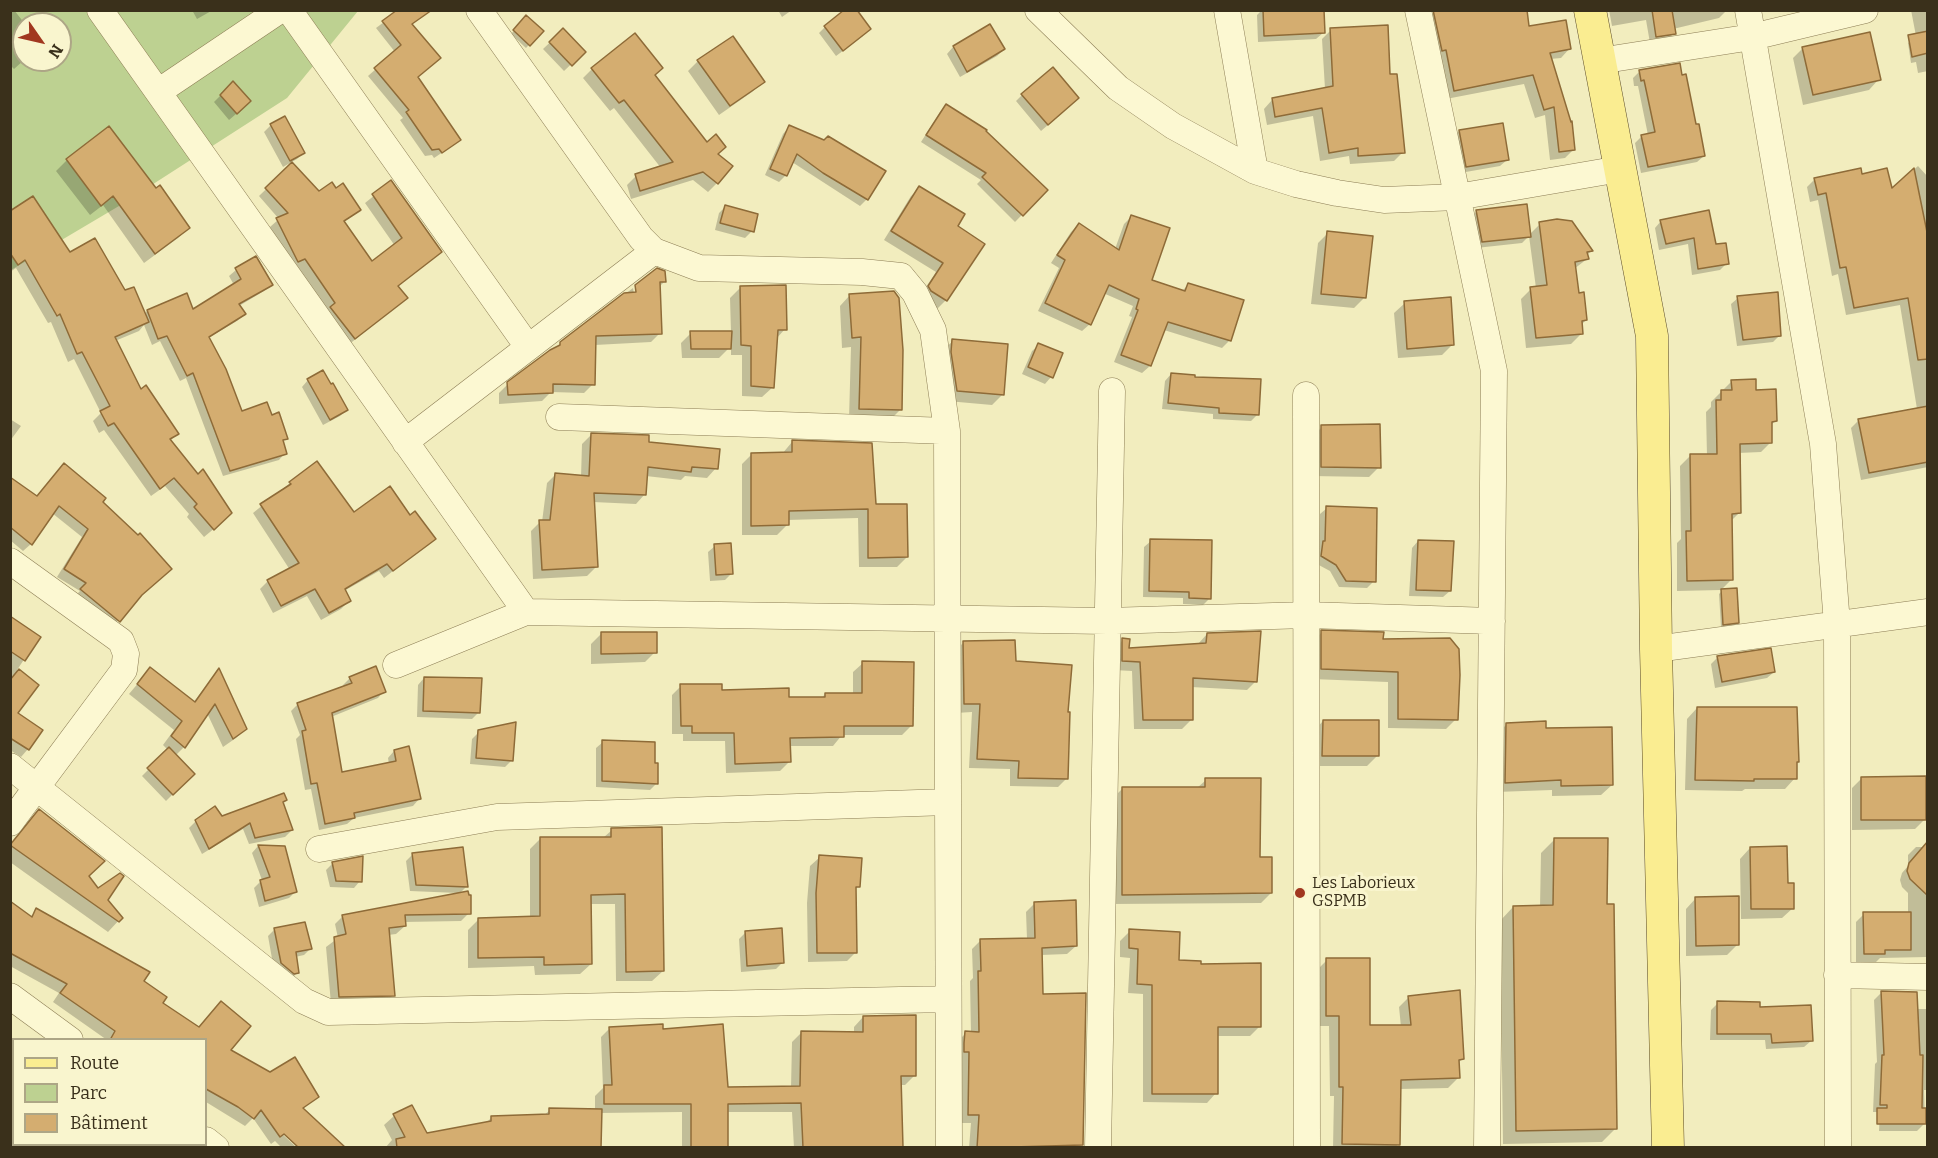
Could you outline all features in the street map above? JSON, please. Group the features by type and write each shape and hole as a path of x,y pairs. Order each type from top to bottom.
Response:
{"main road":[{"path":"1590,10 1652,336 1656,650 1668,1148"}],"street":[{"path":"100,10 526,612"},
{"path":"158,92 280,10"},
{"path":"289,10 528,347"},
{"path":"479,10 641,238 654,251 699,268 862,272 901,276 915,293 933,330 946,431 949,1148"},
{"path":"1038,10 1118,88 1173,126 1255,171 1296,184 1384,200 1457,198 1620,169"},
{"path":"1227,10 1255,171"},
{"path":"1418,10 1494,371 1487,1148"},
{"path":"1748,10 1818,404 1823,444 1837,624 1838,1148"},
{"path":"1599,62 1752,37 1865,10"},
{"path":"405,442 654,251"},
{"path":"1098,1148 1112,392"},
{"path":"1306,395 1307,1148"},
{"path":"559,417 946,431"},
{"path":"10,561 121,641 126,654 124,670 10,823"},
{"path":"396,664 526,612 1107,621 1307,615 1492,621"},
{"path":"1656,650 1928,612"},
{"path":"10,766 38,786 304,1001 328,1012 948,999"},
{"path":"319,849 497,817 948,801"},
{"path":"1837,975 1928,977"},
{"path":"10,996 67,1038"}],"green space":[{"path":"10,11 358,11 287,98 119,206 11,270"}],"building":[{"path":"397,10 432,10 412,24 441,58 418,77 461,140 442,153 439,149 432,150 406,112 409,110 374,68 401,45 382,21"},
{"path":"844,10 857,10 871,29 843,51 824,26"},
{"path":"1263,10 1324,10 1325,33 1264,36"},
{"path":"1433,10 1527,10 1529,26 1566,20 1571,49 1550,53 1572,121 1575,150 1559,152 1554,107 1544,110 1533,75 1454,91 1446,50 1442,51"},
{"path":"1652,10 1672,10 1676,34 1656,37"},
{"path":"526,15 544,31 530,46 513,30"},
{"path":"990,24 1005,49 967,72 953,46"},
{"path":"1388,25 1390,74 1397,74 1405,153 1358,156 1358,148 1329,153 1322,108 1275,117 1272,98 1333,86 1330,28"},
{"path":"563,28 586,52 572,66 549,42"},
{"path":"1928,31 1928,53 1912,57 1908,35"},
{"path":"1870,32 1881,80 1813,95 1802,47"},
{"path":"635,33 663,68 655,75 707,142 716,134 726,147 718,154 733,166 718,184 703,172 640,191 635,174 673,162 624,100 619,103 591,68"},
{"path":"733,36 765,82 730,106 697,60"},
{"path":"1680,63 1682,75 1686,74 1705,156 1648,167 1641,135 1655,132 1644,80 1641,81 1639,70"},
{"path":"1053,67 1079,98 1048,125 1021,94"},
{"path":"233,81 251,101 237,114 220,95"},
{"path":"946,104 987,130 1048,190 1023,216 982,177 986,173 926,135"},
{"path":"285,116 305,153 290,161 270,124"},
{"path":"1503,123 1509,160 1466,167 1459,130"},
{"path":"789,125 824,140 828,136 886,171 868,200 823,173 797,154 787,176 770,169"},
{"path":"109,126 156,188 160,185 190,228 155,254 113,196 101,206 66,159"},
{"path":"292,162 319,191 332,182 336,188 343,183 361,210 344,221 372,261 402,238 372,194 391,180 442,252 398,286 408,298 355,339 330,307 335,303 305,259 298,262 276,218 288,213 265,188"},
{"path":"1861,168 1862,174 1887,168 1892,188 1914,168 1928,237 1928,359 1918,360 1908,298 1854,308 1846,267 1840,268 1826,193 1818,195 1814,178"},
{"path":"919,186 965,214 958,226 985,244 947,301 931,291 928,286 943,263 891,231"},
{"path":"33,196 70,252 95,238 125,290 134,287 149,322 115,337 141,389 146,385 179,434 170,439 198,474 203,469 232,513 214,530 194,507 197,504 174,478 160,489 114,423 108,426 100,411 110,406 82,352 77,354 60,314 57,316 25,260 18,265 10,253 10,211"},
{"path":"1527,204 1531,237 1482,242 1476,210"},
{"path":"725,205 758,214 754,232 720,223"},
{"path":"1709,210 1716,244 1726,243 1729,264 1698,269 1694,238 1666,244 1660,220"},
{"path":"1131,215 1170,228 1152,280 1185,291 1188,283 1244,300 1231,341 1168,322 1151,366 1121,355 1138,310 1136,309 1139,299 1109,285 1091,325 1045,303 1065,260 1057,255 1079,223 1119,250"},
{"path":"1557,219 1572,221 1593,251 1587,252 1589,259 1575,262 1579,293 1584,292 1587,320 1582,321 1583,334 1536,338 1530,287 1547,285 1539,222"},
{"path":"1327,231 1373,236 1366,298 1321,294"},
{"path":"256,256 273,285 239,304 246,314 209,337 226,369 242,411 267,402 272,415 279,412 288,439 283,440 287,454 230,471 193,373 187,376 167,336 158,339 147,310 187,293 193,309 241,279 235,268"},
{"path":"657,268 665,271 666,282 660,282 662,334 596,336 595,385 553,384 553,393 508,395 507,382 560,345 560,342 624,293 636,292 635,285"},
{"path":"786,285 787,330 778,330 774,388 751,386 751,346 741,345 740,286"},
{"path":"894,291 899,298 903,350 902,410 859,409 861,337 852,338 849,294"},
{"path":"1778,292 1781,336 1743,340 1737,296"},
{"path":"1451,297 1454,345 1407,349 1404,301"},
{"path":"690,331 732,331 731,349 691,349"},
{"path":"952,339 1008,344 1004,395 957,391 951,352"},
{"path":"1038,343 1063,353 1053,378 1028,367"},
{"path":"323,370 348,410 330,420 307,379"},
{"path":"1171,373 1195,375 1195,377 1261,379 1259,415 1219,413 1219,408 1168,403"},
{"path":"1756,379 1756,390 1776,389 1777,421 1772,422 1772,443 1740,444 1741,513 1732,514 1733,580 1687,581 1686,531 1691,531 1690,454 1717,454 1716,400 1721,400 1721,390 1732,390 1731,380"},
{"path":"1928,406 1928,462 1869,473 1858,419"},
{"path":"1380,424 1381,468 1321,467 1321,425"},
{"path":"591,433 649,435 649,442 720,449 718,469 692,467 691,472 648,467 646,495 594,493 598,567 542,570 539,520 550,520 555,473 589,476"},
{"path":"792,440 872,443 876,504 907,504 908,557 868,558 868,509 789,511 789,525 751,526 751,453 792,452"},
{"path":"317,461 354,512 390,486 410,515 415,511 436,539 393,571 387,564 345,589 351,601 329,613 315,589 281,606 267,580 299,563 260,504 291,484 289,482"},
{"path":"64,463 106,498 103,502 138,535 140,533 172,569 142,595 120,622 80,589 86,583 64,569 88,529 59,506 32,545 10,527 10,477 37,496"},
{"path":"1326,506 1377,508 1376,582 1346,581 1336,565 1321,556 1323,541 1325,541"},
{"path":"1150,539 1212,540 1211,599 1189,598 1189,592 1149,591"},
{"path":"1418,540 1454,541 1451,591 1416,590"},
{"path":"731,543 733,574 716,575 714,544"},
{"path":"1737,588 1739,623 1723,625 1721,589"},
{"path":"10,616 41,637 25,661 10,651"},
{"path":"1321,630 1384,632 1383,639 1450,638 1459,649 1458,720 1398,719 1398,672 1321,669"},
{"path":"1261,631 1257,682 1193,678 1193,720 1143,720 1140,662 1122,661 1122,638 1130,639 1129,648 1206,643 1207,633"},
{"path":"601,632 657,632 657,653 601,654"},
{"path":"1015,640 1016,661 1072,665 1068,712 1070,712 1068,779 1018,778 1019,761 977,759 980,704 964,704 963,641"},
{"path":"1771,648 1775,672 1722,682 1717,656"},
{"path":"862,661 914,662 913,726 844,726 844,737 790,738 791,762 735,764 734,733 692,733 692,726 681,726 680,684 722,684 722,690 789,688 789,697 825,697 825,693 862,693"},
{"path":"376,666 386,692 332,713 342,772 396,761 394,750 409,746 421,799 354,813 355,818 325,824 317,783 311,784 302,731 306,730 297,703 352,683 349,677"},
{"path":"150,667 195,702 219,668 247,729 233,739 215,704 185,748 171,736 182,721 137,684"},
{"path":"19,669 39,685 18,713 43,730 29,750 10,738 10,680"},
{"path":"424,677 482,678 480,713 423,711"},
{"path":"1697,707 1797,707 1799,762 1797,762 1797,779 1695,780"},
{"path":"1323,720 1379,720 1379,756 1322,756"},
{"path":"1546,721 1546,728 1612,727 1613,785 1561,786 1561,780 1505,783 1506,723"},
{"path":"516,722 513,761 476,758 478,730"},
{"path":"602,740 655,742 658,784 602,781"},
{"path":"169,747 195,774 173,795 147,768"},
{"path":"1926,776 1926,820 1861,820 1861,777"},
{"path":"1205,778 1261,778 1260,857 1272,857 1272,893 1122,895 1122,787 1205,787"},
{"path":"284,793 287,800 283,802 293,830 255,838 250,823 209,849 195,820 215,806 222,816"},
{"path":"39,809 105,861 89,876 98,888 120,873 124,876 108,900 123,918 119,922 10,845"},
{"path":"662,827 664,971 626,972 625,894 591,895 592,964 544,965 544,957 478,958 478,918 540,916 540,837 611,837 611,828"},
{"path":"1554,838 1608,838 1607,904 1614,904 1617,1129 1516,1131 1513,906 1553,905"},
{"path":"1928,841 1928,896 1910,879 1907,871 1909,863"},
{"path":"258,845 285,846 297,892 265,901 260,880 270,877"},
{"path":"1787,846 1788,883 1794,883 1794,909 1751,909 1750,847"},
{"path":"463,847 468,887 416,885 412,853"},
{"path":"819,855 862,858 860,887 856,887 857,953 817,953 816,893"},
{"path":"363,856 362,882 336,881 332,862"},
{"path":"468,891 471,895 471,914 405,915 406,926 389,928 395,996 339,997 334,937 346,934 342,915"},
{"path":"1739,896 1739,945 1696,946 1695,897"},
{"path":"1076,900 1077,946 1042,948 1043,994 1086,993 1083,1145 977,1148 979,1115 968,1115 969,1052 964,1052 964,1043 965,1031 979,1032 980,939 1035,938 1034,902"},
{"path":"10,901 32,917 36,908 150,972 144,981 167,997 163,1003 199,1027 221,1001 251,1026 231,1050 270,1072 295,1057 319,1097 303,1108 346,1148 299,1148 284,1134 280,1137 261,1110 254,1119 207,1090 207,1038 111,1038 115,1031 60,993 67,984 10,953"},
{"path":"1863,912 1911,912 1911,950 1885,950 1885,954 1864,954"},
{"path":"305,922 312,949 296,952 299,973 294,974 281,963 274,928"},
{"path":"782,928 784,963 747,966 745,931"},
{"path":"1129,929 1180,932 1179,960 1201,961 1201,964 1261,963 1261,1027 1218,1027 1218,1094 1152,1094 1152,985 1137,984 1138,949 1129,948"},
{"path":"1326,958 1370,958 1370,1025 1411,1025 1408,996 1460,990 1464,1059 1459,1060 1460,1078 1401,1080 1400,1145 1342,1144 1343,1087 1339,1087 1339,1016 1326,1016"},
{"path":"1881,991 1917,992 1920,1055 1923,1055 1922,1108 1926,1108 1926,1124 1877,1124 1877,1108 1887,1108 1887,1105 1880,1105 1882,1055 1884,1055"},
{"path":"1717,1001 1760,1002 1760,1007 1811,1005 1813,1041 1772,1043 1771,1034 1717,1034"},
{"path":"916,1015 916,1076 901,1076 903,1147 803,1148 801,1103 728,1104 728,1148 691,1148 691,1104 604,1104 604,1085 612,1085 609,1027 663,1024 663,1029 723,1024 728,1087 800,1086 801,1031 863,1032 863,1016"},
{"path":"412,1105 427,1133 491,1121 491,1116 549,1114 549,1108 602,1109 601,1148 397,1148 396,1139 405,1137 393,1114"}],"place":[{"name":"Les Laborieux GSPMB","path":"1300,893"}]}
